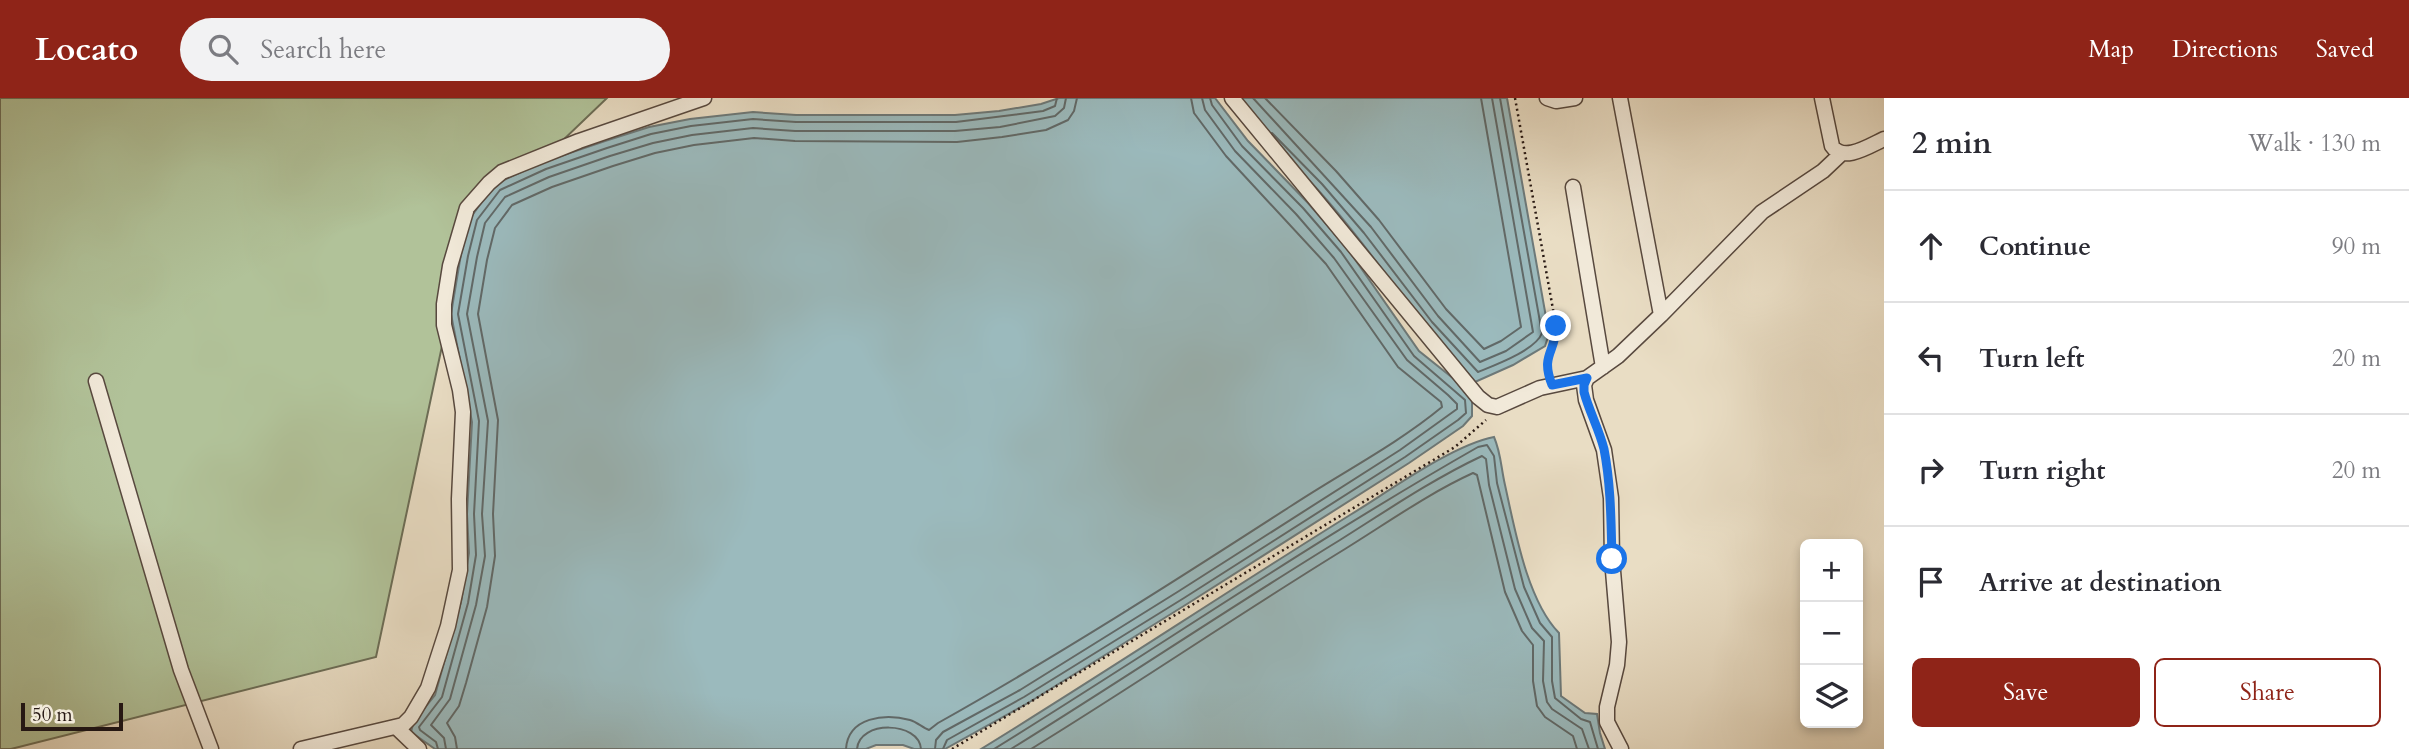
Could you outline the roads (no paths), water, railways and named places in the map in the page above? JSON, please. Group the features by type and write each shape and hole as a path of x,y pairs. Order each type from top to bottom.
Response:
{"street":[{"path":"301,749 396,727 411,717 428,688 448,626 460,570 459,499 463,412 456,370 444,325 444,304 450,266 467,208 502,172 579,141 704,98"},
{"path":"1232,98 1478,397 1488,405 1497,407 1552,385 1587,378 1618,356 1762,212 1823,171 1841,154 1884,139"},
{"path":"1547,98 1556,102 1575,98"},
{"path":"1620,98 1661,315"},
{"path":"1822,98 1832,146 1841,154"},
{"path":"1573,187 1602,367"},
{"path":"1587,378 1584,392 1602,441 1611,498 1612,559 1619,642 1612,694 1607,707 1607,722 1621,749"},
{"path":"96,381 181,670 211,749"},
{"path":"396,727 419,749"}],"water":[{"path":"1059,98 1215,98 1248,141 1347,248 1419,351 1472,397 1472,416 1463,426 1409,463 1187,604 1028,703 945,749 876,745 866,749 435,749 411,732 414,721 435,695 461,602 469,553 467,514 472,422 451,314 461,254 471,217 495,184 543,162 605,141 649,127 690,119 753,112 796,115 955,115 999,111"},
{"path":"1237,98 1507,98 1549,334 1545,346 1513,365 1475,382 1425,325 1332,206 1252,123"},
{"path":"1494,437 1530,584 1548,619 1559,633 1561,696 1585,713 1597,714 1605,749 981,749 1420,470 1459,449"}]}
